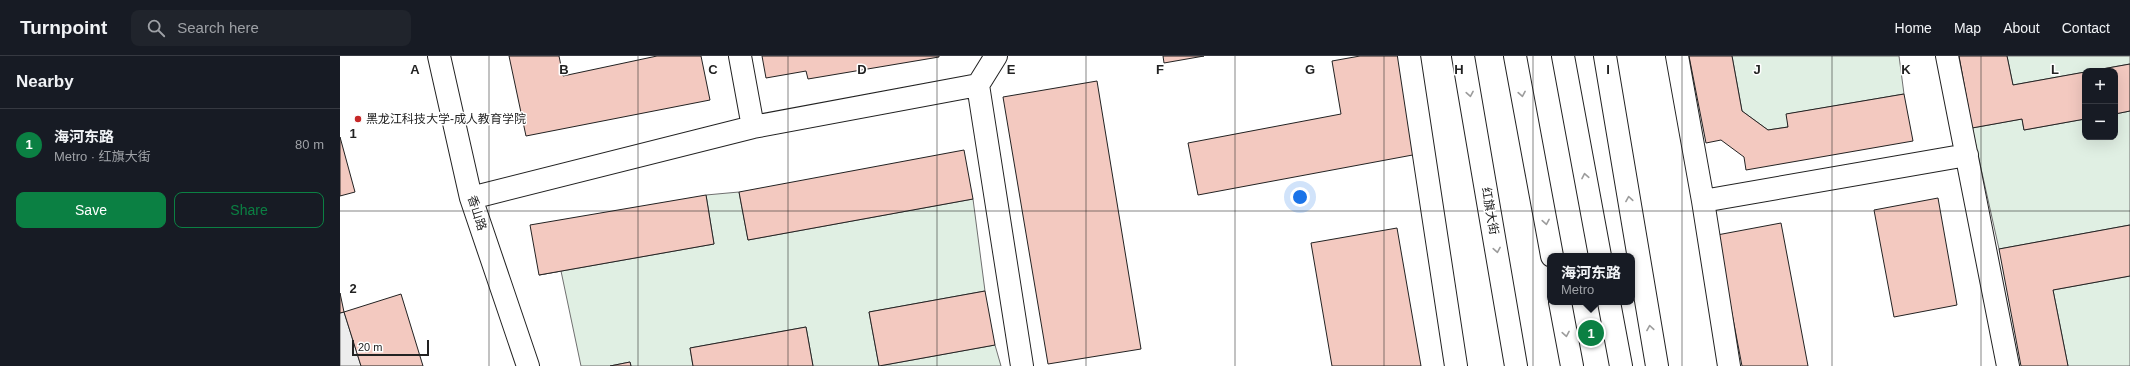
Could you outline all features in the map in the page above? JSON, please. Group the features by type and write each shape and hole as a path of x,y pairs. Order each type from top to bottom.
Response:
{"main road":[{"name":"香山路","path":"439,56 471,198 528,366"},
{"path":"740,56 753,127"},
{"path":"996,56 978,85 1022,366"},
{"path":"1409,56 1456,366"},
{"name":"红旗大街","path":"1463,56 1516,366"},
{"path":"1515,56 1551,253"},
{"path":"1563,56 1599,253"},
{"path":"1605,56 1656,366"},
{"path":"1677,56 1703,201 1729,366"},
{"path":"1947,56 2008,366"},
{"path":"471,198 753,127 978,85"},
{"path":"1703,201 1966,155"},
{"path":"1561,305 1572,366"},
{"path":"1610,305 1621,366"}],"green space":[{"path":"1732,56 1899,56 1904,94 1787,114 1788,127 1768,130 1742,111"},
{"path":"2007,56 2130,56 2130,64 2108,68 2082,68 2082,73 2013,85"},
{"path":"2130,111 2130,225 1999,249 1972,128 2022,119 2024,130 2082,120 2082,140 2118,140 2118,113"},
{"path":"739,192 748,240 973,199 985,291 869,312 879,366 813,366 806,327 690,348 693,366 631,366 630,362 610,366 581,366 561,271 714,244 706,195"},
{"path":"2130,276 2130,366 2068,366 2053,290"},
{"path":"995,345 1001,366 879,366"}],"shaded area":[{"path":"344,312 361,366 340,366 340,313"}],"building":[{"path":"509,56 559,56 563,76 657,56 701,56 710,100 526,136"},
{"path":"762,56 939,57 808,79 806,71 766,78"},
{"path":"1163,56 1204,56 1164,63"},
{"path":"1360,56 1399,56 1418,154 1198,195 1188,143 1341,114 1332,61"},
{"path":"1689,56 1732,56 1742,111 1768,130 1788,127 1786,114 1904,94 1913,141 1746,170 1744,157 1721,140 1706,143"},
{"path":"1959,56 2007,56 2013,85 2082,73 2082,120 2024,130 2022,119 1972,128"},
{"path":"2130,64 2130,111 2118,113 2118,68 2108,68"},
{"path":"1097,81 1141,349 1048,364 1003,97"},
{"path":"340,137 355,192 340,196"},
{"path":"964,150 973,199 748,240 739,192"},
{"path":"706,195 714,244 539,275 530,225"},
{"path":"1938,198 1957,305 1894,317 1874,210"},
{"path":"1781,223 1808,366 1742,366 1717,235"},
{"path":"2130,225 2130,276 2053,290 2068,366 2021,366 1999,249"},
{"path":"1397,228 1421,366 1332,366 1311,243"},
{"path":"985,291 995,345 879,366 869,312"},
{"path":"340,293 344,312 340,313"},
{"path":"401,294 423,366 361,366 344,312"},
{"path":"806,327 813,366 693,366 690,348"},
{"path":"630,362 631,366 610,366"}],"place":[{"name":"黑龙江科技大学-成人教育学院","path":"358,119"},
{"name":"海河东路","path":"1591,333"}]}
